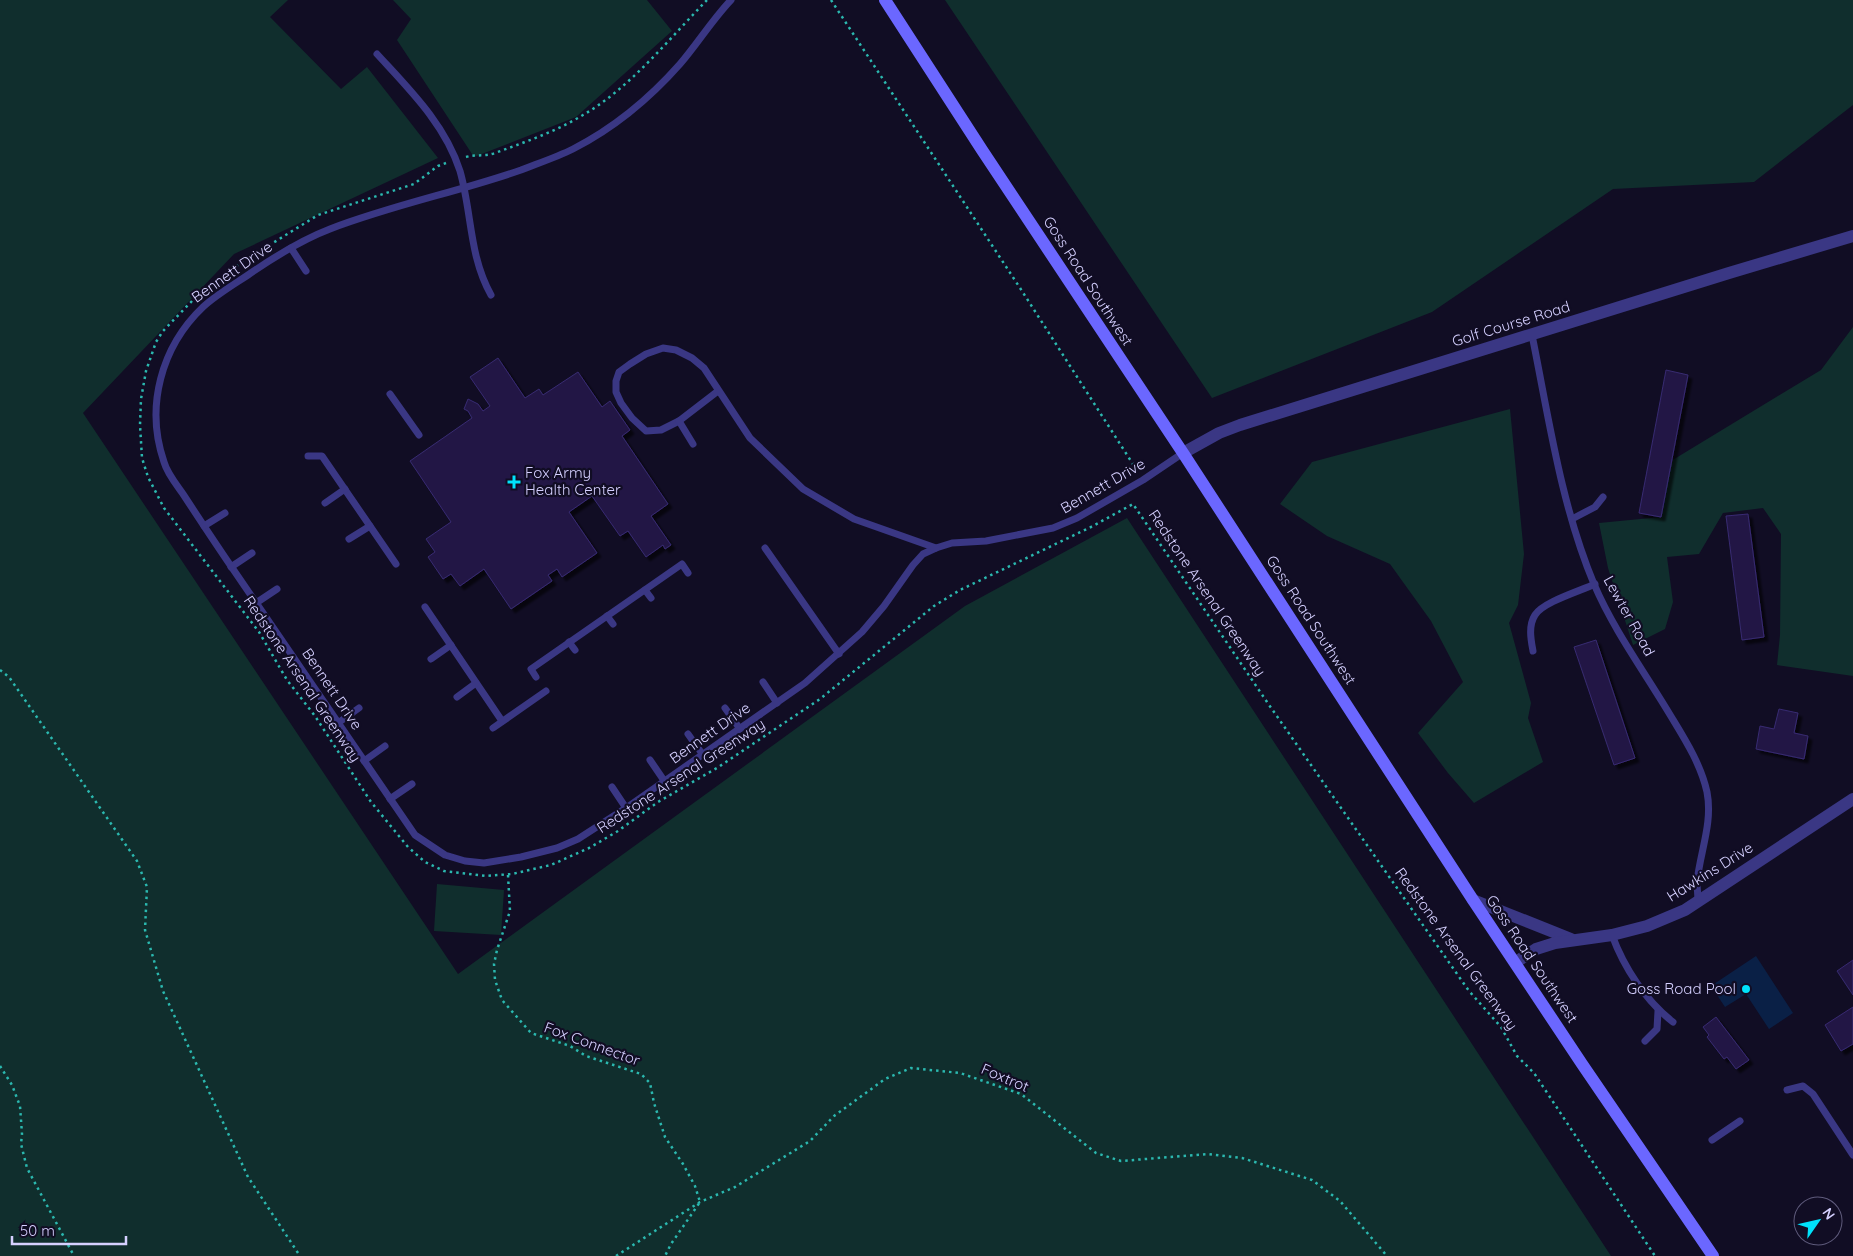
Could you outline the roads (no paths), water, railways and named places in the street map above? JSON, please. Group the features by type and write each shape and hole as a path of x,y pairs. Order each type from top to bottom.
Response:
{"street":[{"name":"Goss Road Southwest","path":"884,0 1183,453 1473,900 1713,1256"},
{"name":"Golf Course Road","path":"1183,453 1219,433 1240,425 1853,236"},
{"name":"Hawkins Drive","path":"1516,962 1536,949 1571,939 1612,935 1647,926 1685,910 1853,799"},
{"path":"1473,900 1571,939"}],"lane":[{"name":"Bennett Drive","path":"731,0 664,81 642,102 616,122 571,150 506,175 326,230 266,262 205,304 193,317 169,351 157,392 158,441 164,465 231,567 415,835 446,855 465,861 484,863 521,857 557,848 578,839 665,782 805,684 862,632 884,606 912,565 923,554 952,543 986,541 1053,528 1077,518 1143,480 1183,453"},
{"path":"377,54 422,104 449,142 464,188 474,251 483,280 491,296"},
{"path":"291,248 306,271"},
{"name":"Lewter Road","path":"1532,335 1553,441 1572,519 1594,584 1614,623 1684,737 1698,764 1707,793 1708,821 1698,882 1698,901"},
{"path":"718,392 679,421 661,430 646,431 632,418 616,392 616,381 619,372 646,354 663,348 676,350 692,358 704,368 750,438 803,489 854,519 936,548"},
{"path":"390,394 419,434"},
{"path":"679,421 694,444"},
{"path":"308,456 322,456 396,564"},
{"path":"325,503 344,489"},
{"path":"1572,519 1595,507 1603,497"},
{"path":"204,526 225,513"},
{"path":"349,539 370,526"},
{"path":"765,548 839,654"},
{"path":"231,567 252,553"},
{"path":"536,677 531,669 682,564 688,573"},
{"path":"1533,651 1530,636 1535,615 1543,608 1594,584"},
{"path":"256,603 277,589"},
{"path":"645,590 651,598"},
{"path":"425,607 502,721"},
{"path":"607,616 613,624"},
{"path":"569,642 575,650"},
{"path":"431,659 451,645"},
{"path":"763,682 777,703"},
{"path":"457,697 476,683"},
{"path":"493,728 546,691"},
{"path":"338,723 359,708"},
{"path":"725,708 740,729"},
{"path":"688,734 703,755"},
{"path":"364,762 386,746"},
{"path":"650,760 665,782"},
{"path":"390,799 412,784"},
{"path":"612,787 626,808"},
{"path":"1612,935 1620,957 1658,1011 1673,1022"},
{"path":"1645,1041 1658,1029 1658,1011"},
{"path":"1787,1090 1803,1086 1813,1094 1853,1155"},
{"path":"1712,1140 1740,1121"}],"water":[{"name":"Goss Road Pool","path":"1756,956 1793,1013 1769,1029 1746,994 1725,1007 1711,986"}],"place":[{"name":"Fox Army Health Center","path":"514,482"},
{"name":"Goss Road Pool","path":"1746,989"}]}
